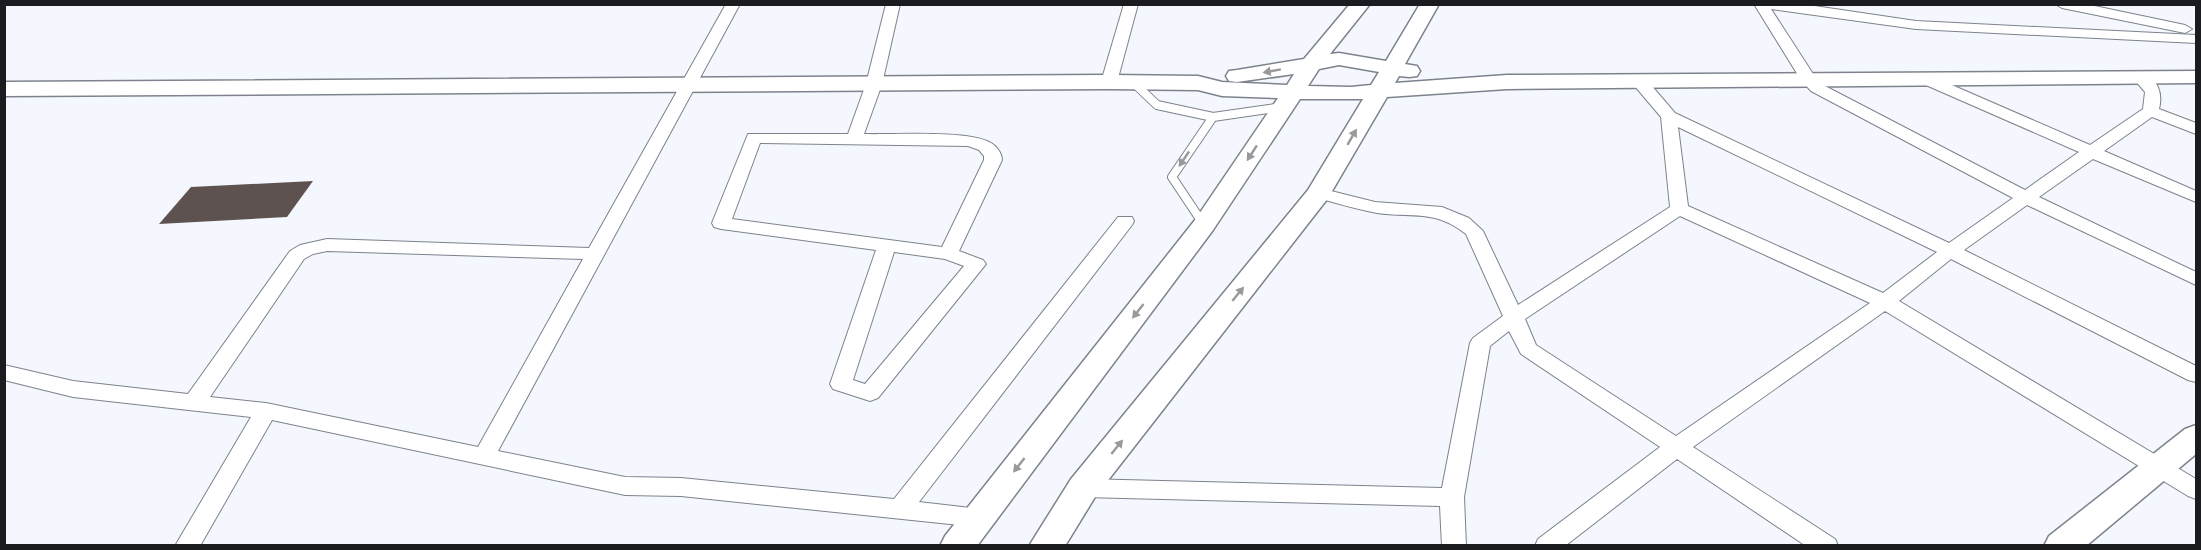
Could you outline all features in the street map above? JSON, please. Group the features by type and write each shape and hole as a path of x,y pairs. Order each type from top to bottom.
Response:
{"main road":[{"path":"957,546 1204,225 1313,62 1361,4"},
{"path":"1046,546 1083,488 1319,193 1430,4"},
{"path":"4,89 1198,83 1224,77 1271,72 1313,62 1345,60 1385,81 1405,88 1507,82 2196,77"},
{"path":"1198,83 1288,99 1351,94 1385,81"},
{"path":"2061,546 2160,469 2196,437"}],"street":[{"path":"484,456 733,4"},
{"path":"854,140 874,84 893,4"},
{"path":"1109,82 1131,4"},
{"path":"1761,4 1809,80 1817,88 2026,198 2196,279"},
{"path":"1767,4 1916,25 2196,39"},
{"path":"2062,4 2196,31"},
{"path":"1547,546 1676,447 1885,302 1950,251 2150,111 2155,98 2151,85 2141,78"},
{"path":"1925,79 2196,197"},
{"path":"1639,81 1670,116 1950,251 2196,375"},
{"path":"2150,111 2196,129"},
{"path":"1670,116 1679,209"},
{"path":"887,246 841,384 870,393 976,264 948,254 721,223 754,138 969,141 990,150 993,160 948,254"},
{"path":"1319,193 1382,208 1432,208 1464,222 1474,231 1528,349 1826,546"},
{"path":"1679,209 1885,302 2196,490"},
{"path":"1455,546 1452,497 1479,343 1514,317 1679,209"},
{"path":"900,509 1125,221"},
{"path":"194,403 297,255 307,249 327,245 596,254"},
{"path":"4,372 73,389 266,411 625,486 681,486 979,517"},
{"path":"187,546 266,411"},
{"path":"1083,488 1452,497"}],"lane":[{"path":"1134,83 1157,105 1213,117 1288,99"},
{"path":"1204,225 1172,177 1213,117"}],"building":[{"path":"313,181 287,217 159,224 191,187"}]}
